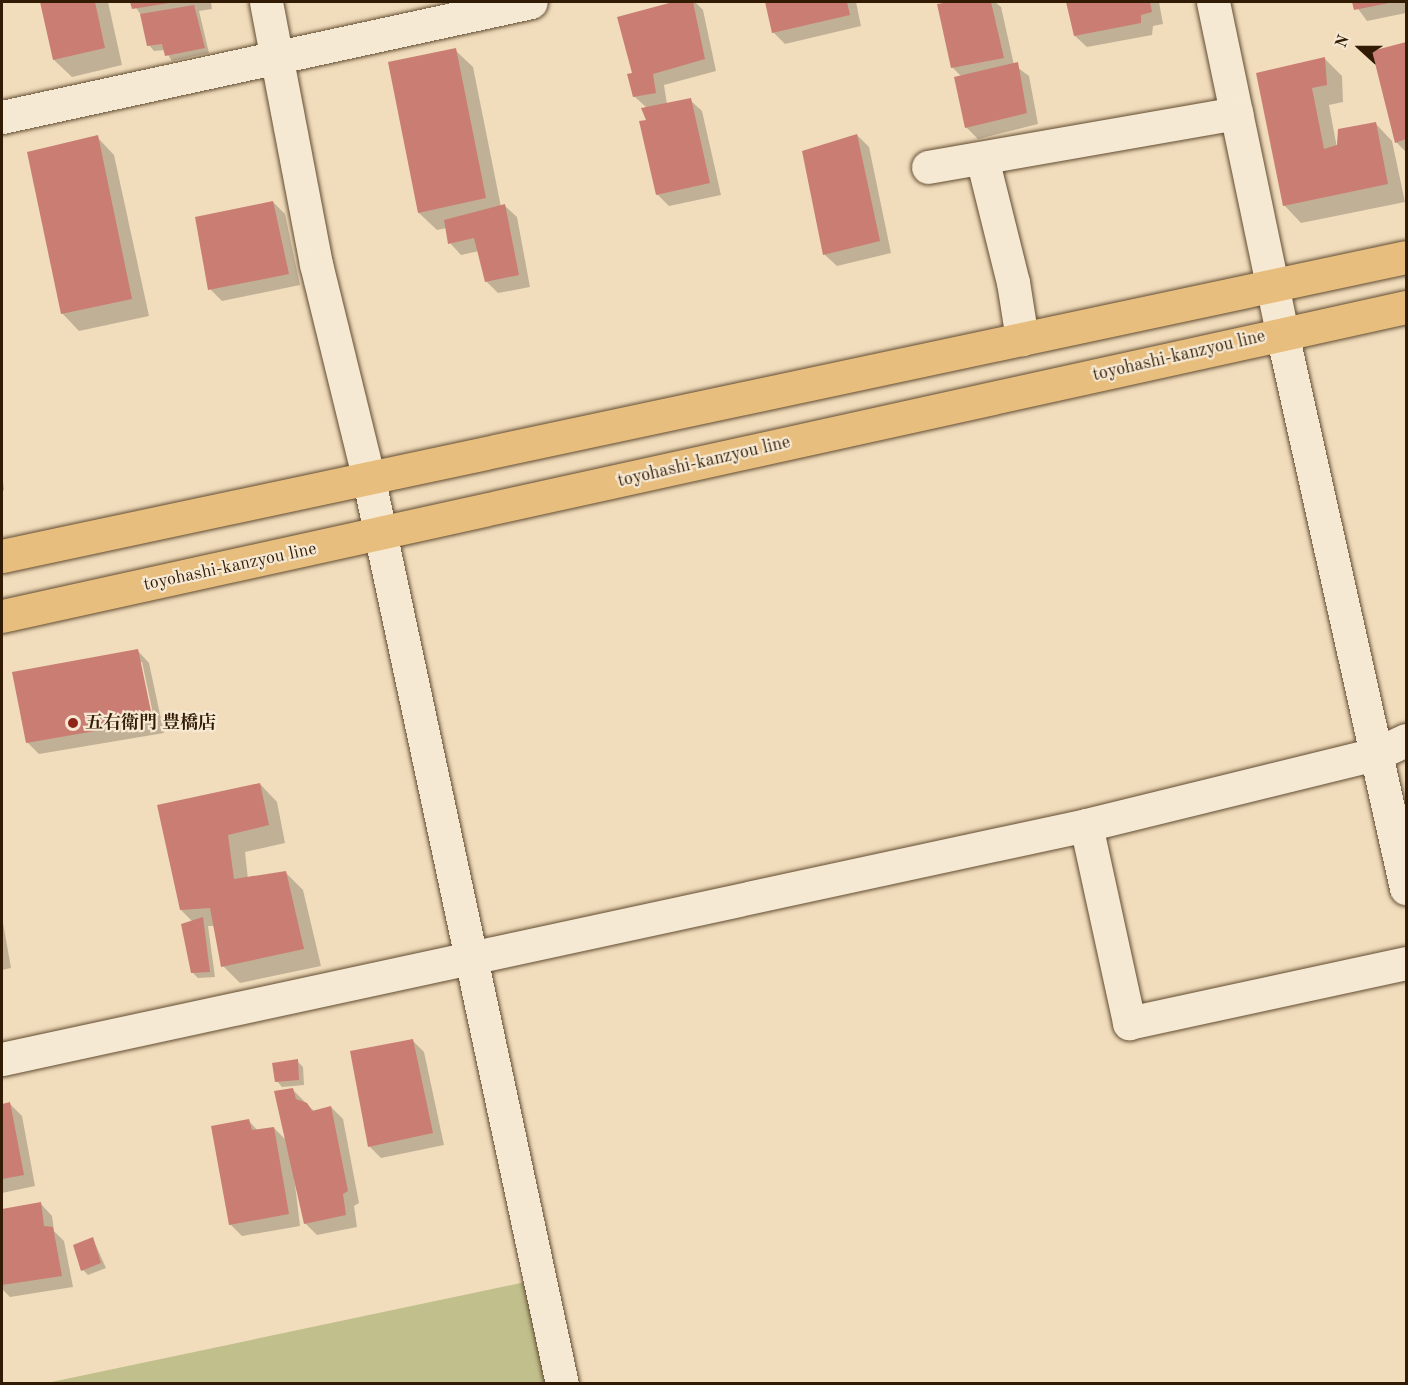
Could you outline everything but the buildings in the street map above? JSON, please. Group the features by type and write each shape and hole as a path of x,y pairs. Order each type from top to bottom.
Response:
{"main road":[{"path":"2,556 368,476 1407,257"},
{"name":"toyohashi-kanzyou line","path":"2,616 1407,307"}],"street":[{"path":"266,2 279,57 316,264 368,476 469,961 562,1383"},
{"path":"2,117 531,2"},
{"path":"1213,2 1282,333 1407,888"},
{"path":"928,167 1236,113"},
{"path":"982,158 1010,270 1022,339"},
{"path":"2,1059 469,961 1086,825 1376,754 1407,740"},
{"path":"1086,825 1129,1023 1407,963"}],"shaded area":[{"path":"526,1282 548,1384 42,1384"}],"place":[{"name":"五右衛門 豊橋店","path":"73,723"}]}
